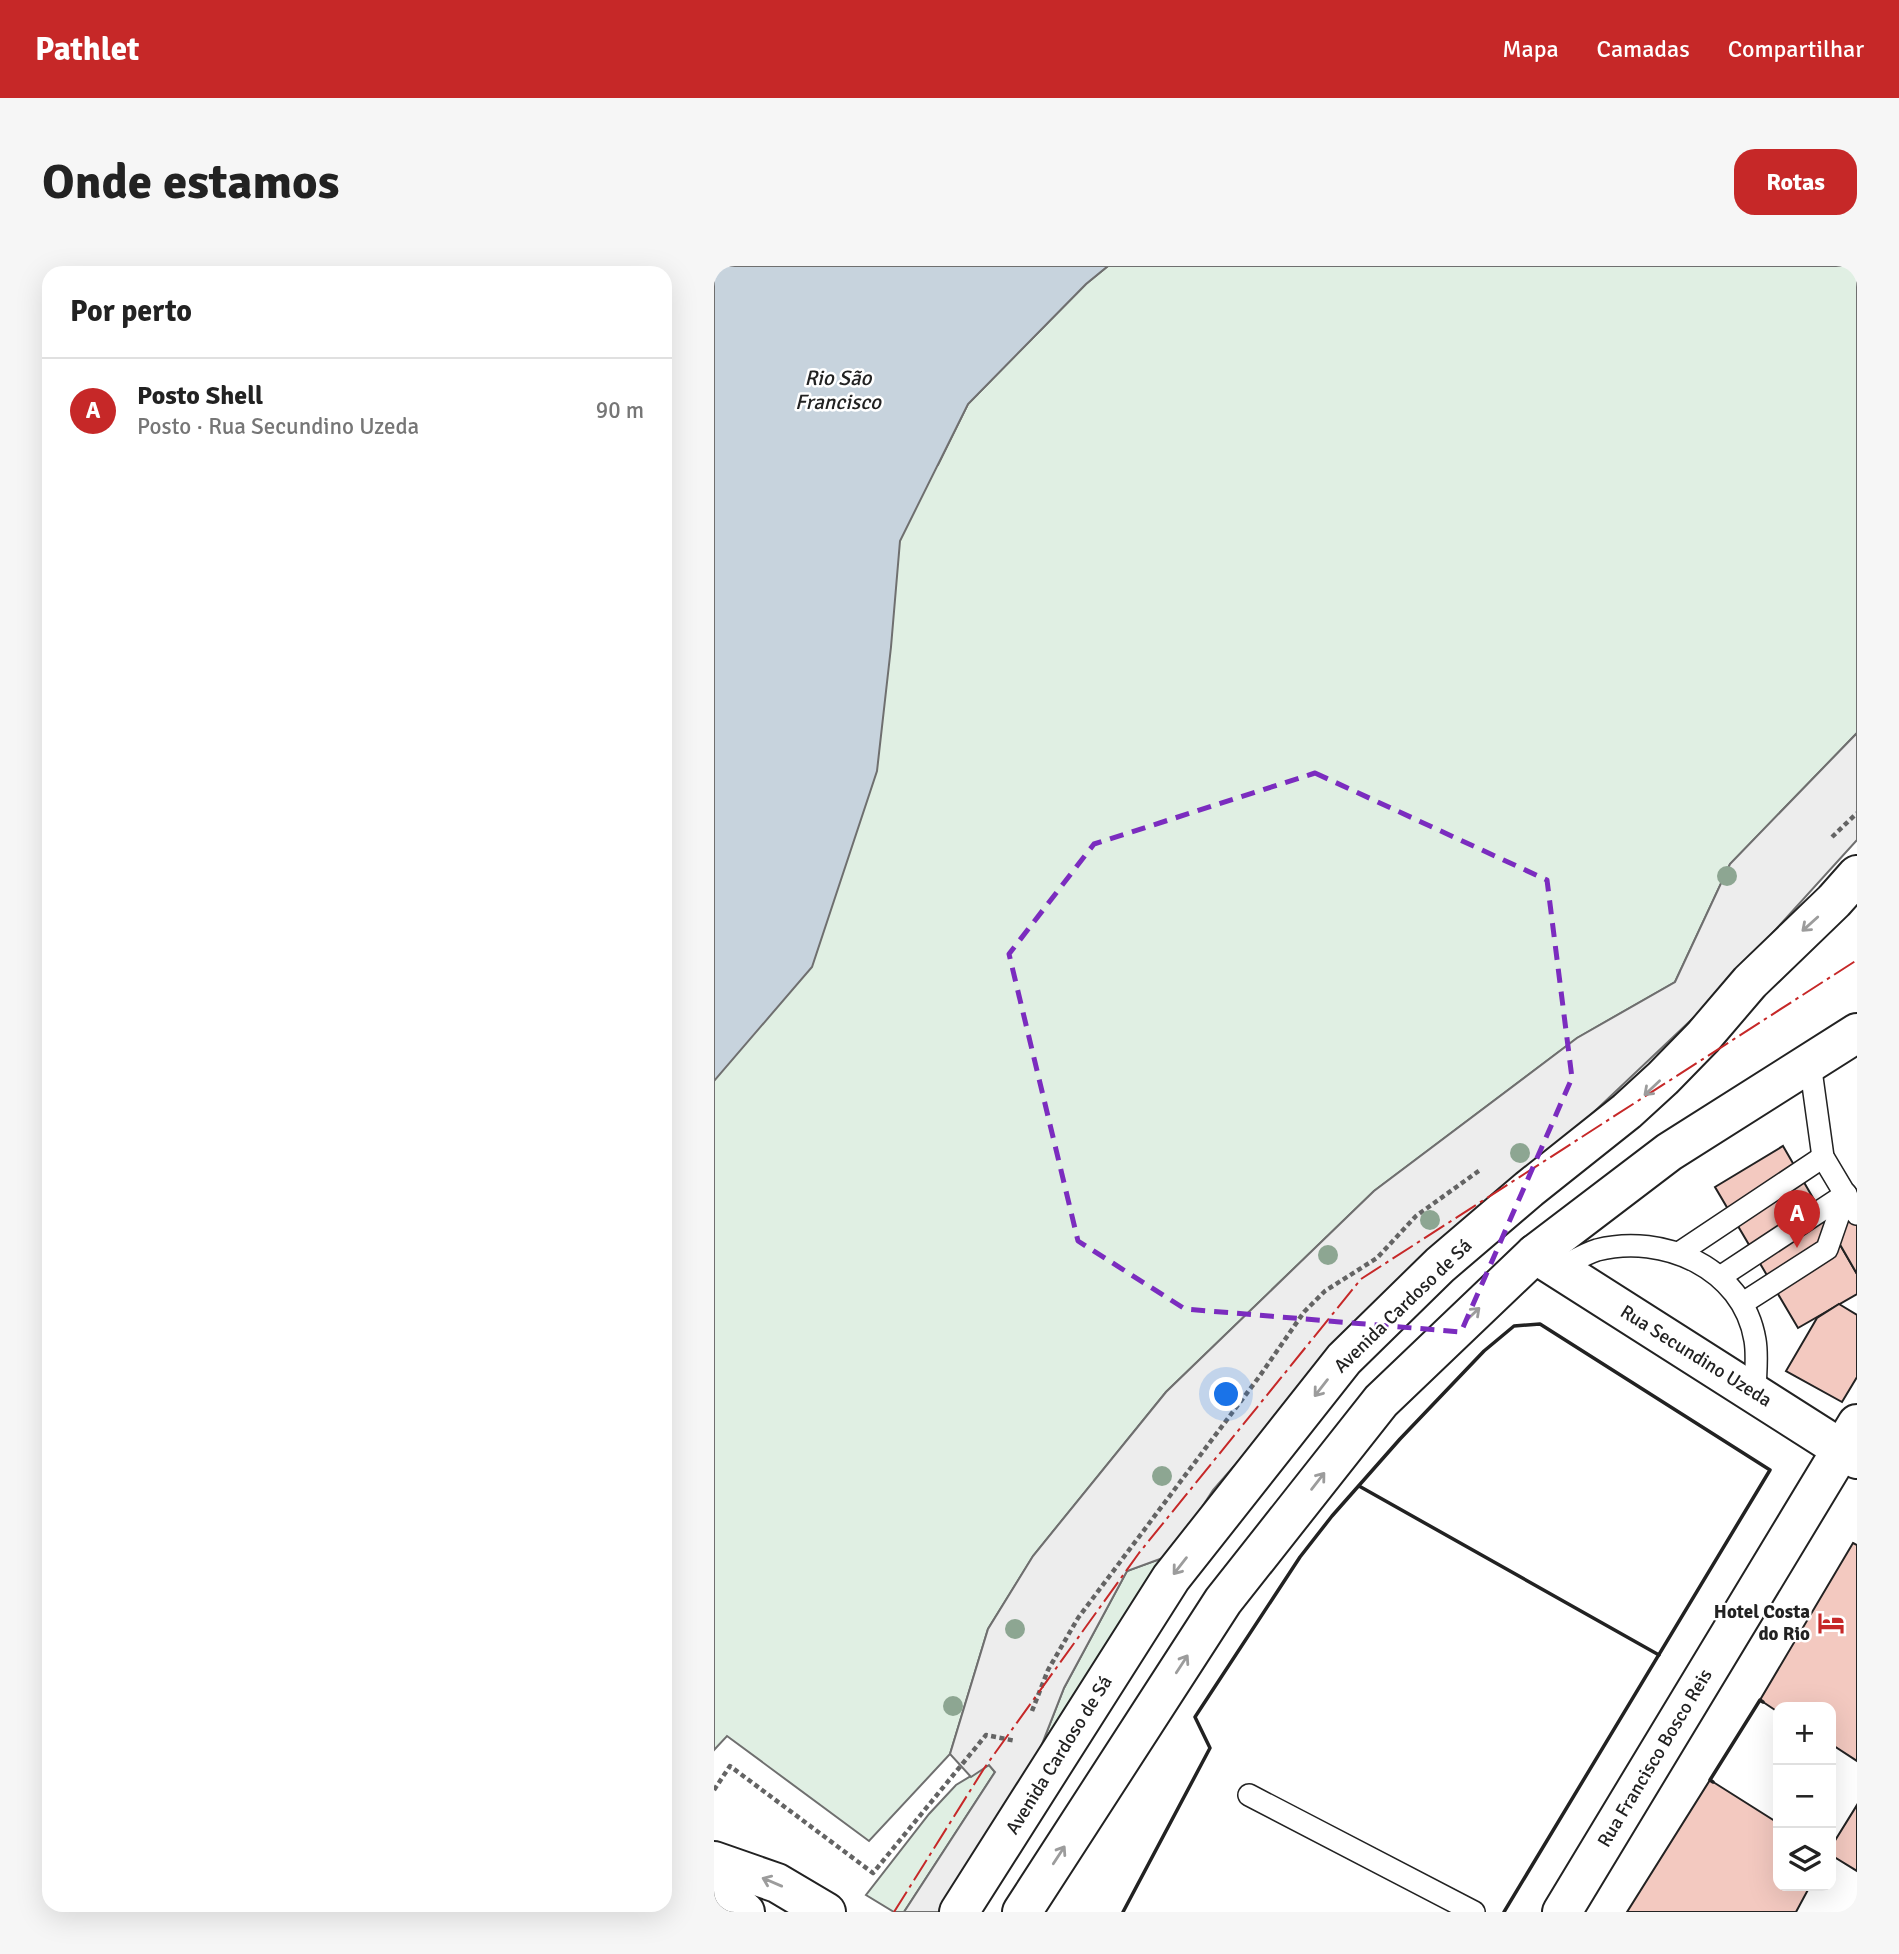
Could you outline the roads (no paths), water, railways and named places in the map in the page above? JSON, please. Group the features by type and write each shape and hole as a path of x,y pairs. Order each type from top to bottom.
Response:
{"main road":[{"name":"Avenida Cardoso de Sá","path":"959,1912 1171,1578 1344,1359 1440,1265 1627,1111 1663,1078 1703,1037 1750,982 1834,901 1857,875"},
{"path":"1022,1912 1223,1601 1381,1401 1547,1261 1669,1152 1857,1033"},
{"name":"Rua Secundino Uzeda","path":"1547,1261 1755,1394 1852,1444"},
{"name":"Rua Francisco Bosco Reis","path":"1562,1912 1852,1444"},
{"path":"714,1861 777,1883 826,1912"},
{"path":"714,1884 745,1912"}],"lane":[{"path":"1810,1062 1823,1157 1857,1213"},
{"path":"1679,1253 1823,1157"},
{"path":"1720,1277 1846,1194"},
{"path":"1743,1303 1827,1249 1846,1194"},
{"path":"1547,1261 1637,1245 1679,1253 1716,1273 1743,1303 1755,1340 1755,1394"},
{"path":"1249,1795 1474,1912"}],"water":[{"name":"Rio São Francisco","path":"714,266 1108,266 1086,284 968,404 900,541 877,771 812,967 714,1081"}],"place":[{"name":"Posto Shell","path":"1797,1248"},
{"name":"Hotel Costa do Rio","path":"1831,1623"}]}
